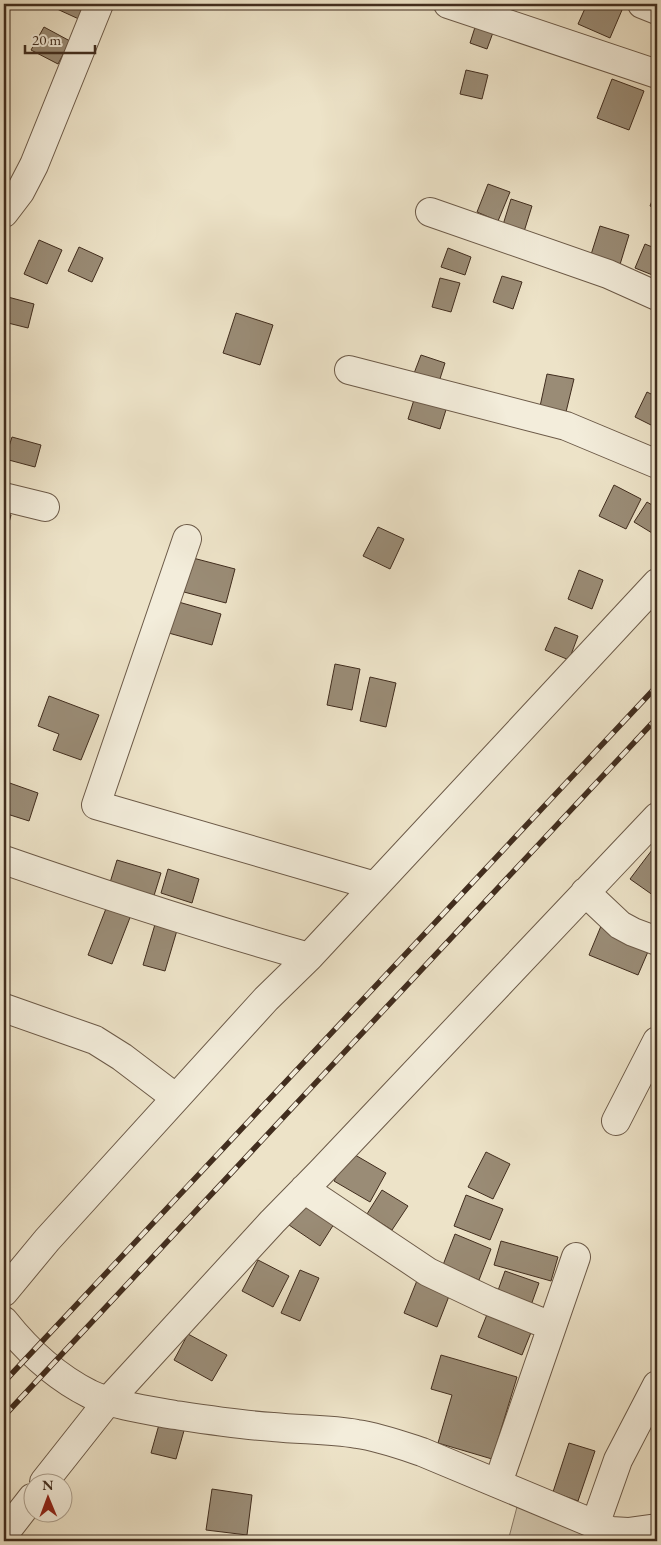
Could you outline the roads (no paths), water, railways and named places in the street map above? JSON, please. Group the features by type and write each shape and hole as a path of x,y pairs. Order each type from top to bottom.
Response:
{"street":[{"path":"4,213 20,192 34,166 99,4"},
{"path":"448,4 657,74"},
{"path":"642,4 657,10"},
{"path":"430,212 608,274 657,296"},
{"path":"349,370 566,426 657,464"},
{"path":"4,497 45,507"},
{"path":"187,539 96,805 375,886"},
{"path":"4,1292 47,1240 266,999 309,957 657,583"},
{"path":"52,1472 108,1401 258,1236 657,817"},
{"path":"4,860 125,902 309,957"},
{"path":"585,892 620,925 657,941"},
{"path":"4,1008 94,1040 122,1057 176,1098"},
{"path":"616,1121 657,1041"},
{"path":"304,1189 428,1272 489,1301 551,1326"},
{"path":"498,1483 576,1256"},
{"path":"4,1321 32,1352 50,1367 74,1385 108,1401 210,1420 358,1434 392,1442 422,1452 611,1531 628,1532 657,1528"},
{"path":"595,1525 618,1460 657,1385"},
{"path":"4,1534 22,1511"}],"railway":[{"path":"4,1382 657,686"},
{"path":"4,1416 657,718"}]}
